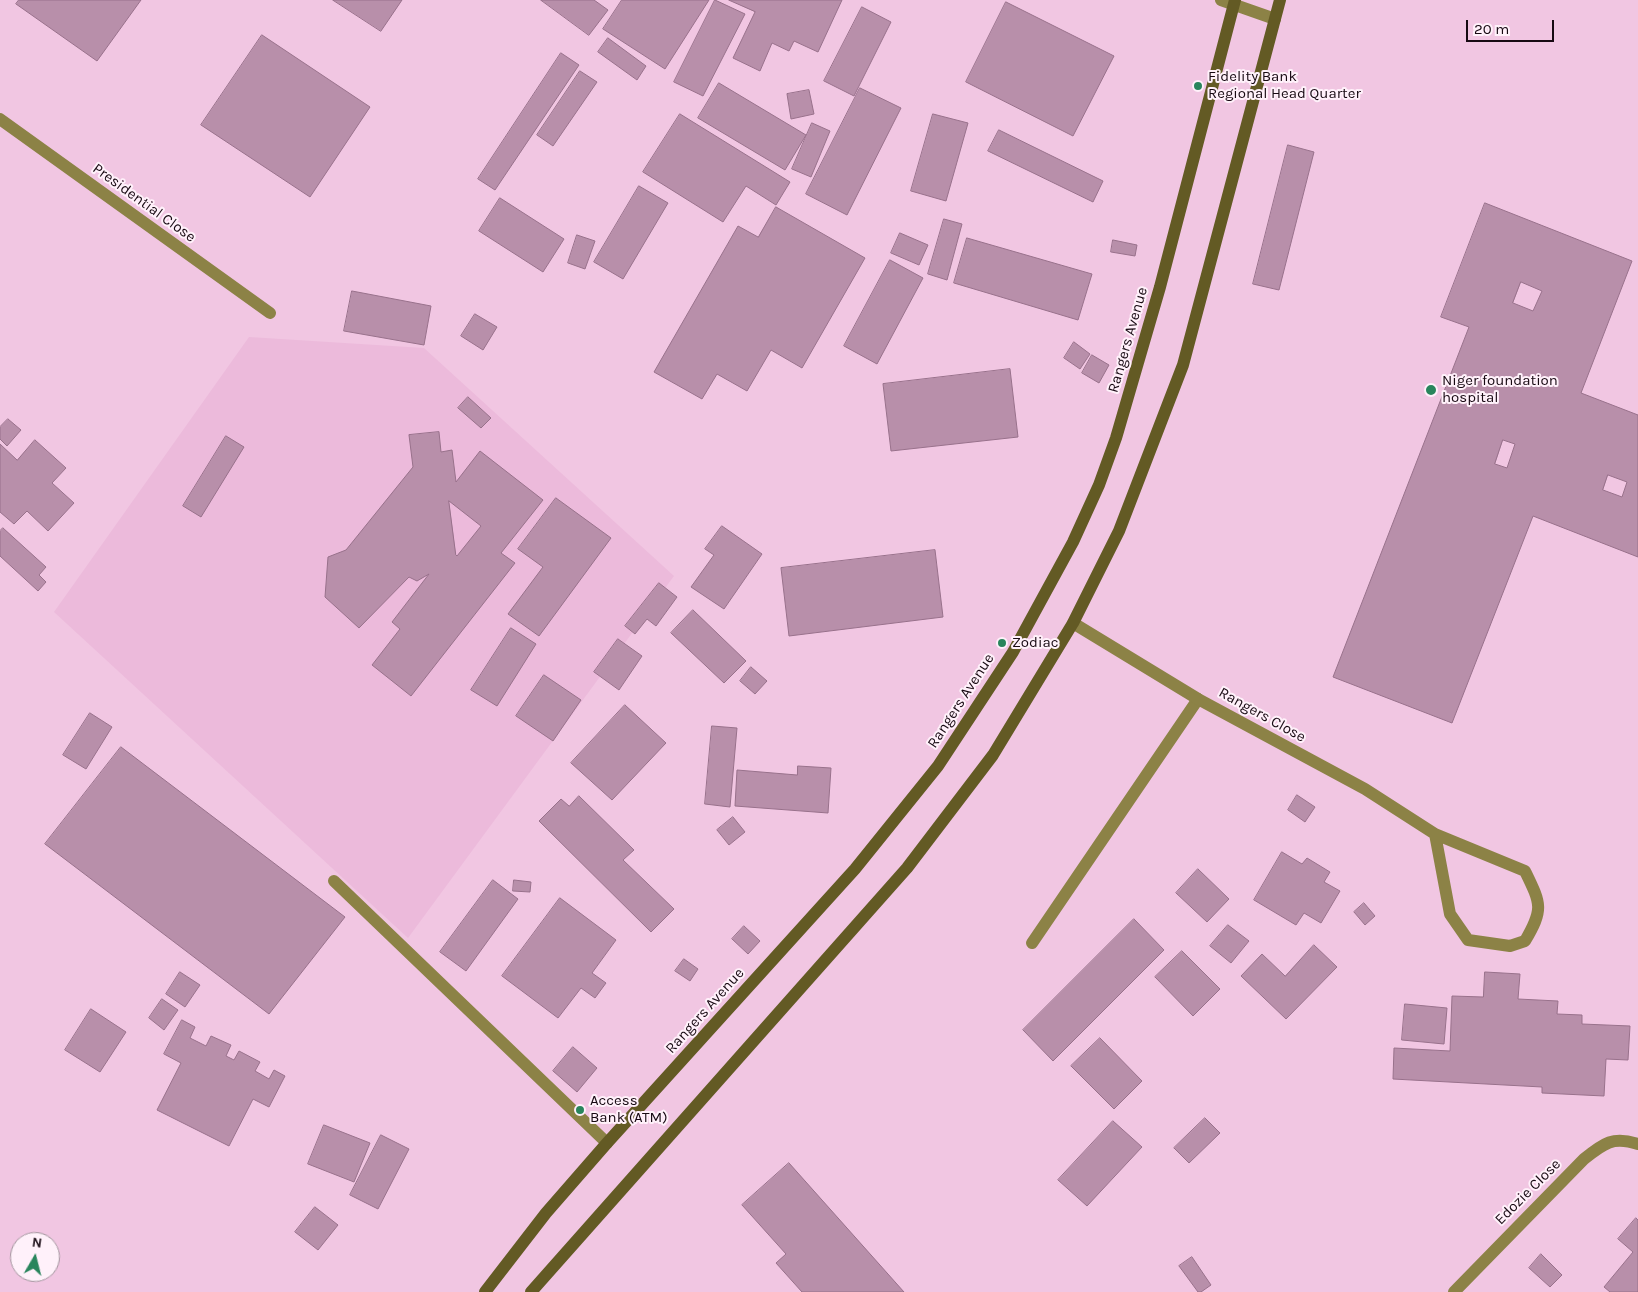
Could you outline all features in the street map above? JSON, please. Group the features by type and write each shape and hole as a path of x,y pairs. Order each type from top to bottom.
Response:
{"main road":[{"path":"531,1292 907,868 993,755 1073,623 1119,531 1183,365 1280,0"},
{"name":"Rangers Avenue","path":"485,1292 546,1214 607,1143 855,869 938,766 1013,652 1052,583 1099,485 1127,403 1160,287 1235,3"}],"street":[{"path":"1221,0 1235,3 1275,19"},
{"name":"Presidential Close","path":"0,119 270,313"},
{"name":"Rangers Close","path":"1073,623 1198,699 1365,789 1435,834 1525,871 1538,899 1538,919 1525,941 1510,946 1468,940 1450,914 1435,834"},
{"path":"1032,943 1198,699"},
{"path":"334,881 607,1143"},
{"name":"Edozie Close","path":"1454,1292 1584,1159 1600,1146 1616,1139 1638,1144"}],"shaded area":[{"path":"249,337 424,348 674,576 408,938 54,612"}],"building":[{"path":"19,0 141,0 97,61 16,4"},
{"path":"333,0 402,0 381,31"},
{"path":"541,0 594,0 608,10 589,35"},
{"path":"622,0 709,0 665,69 603,29"},
{"path":"715,0 745,14 703,96 674,82"},
{"path":"729,0 842,0 818,52 794,41 789,51 772,43 760,71 733,58 755,12"},
{"path":"1006,2 1114,56 1073,136 966,82"},
{"path":"862,7 891,22 854,96 824,81"},
{"path":"262,35 370,107 310,197 201,125"},
{"path":"608,38 646,66 637,80 598,52"},
{"path":"561,53 579,65 495,190 478,179"},
{"path":"580,71 597,82 553,146 537,135"},
{"path":"719,83 806,135 785,170 698,118"},
{"path":"860,88 901,108 847,215 806,194"},
{"path":"809,90 814,114 791,119 787,94"},
{"path":"680,114 790,182 776,205 746,186 723,222 643,172"},
{"path":"933,114 968,123 946,201 911,191"},
{"path":"812,123 830,131 811,177 792,169"},
{"path":"999,130 1103,181 1093,202 988,151"},
{"path":"1288,145 1314,152 1279,290 1253,284"},
{"path":"639,186 668,203 623,279 594,262"},
{"path":"500,198 564,239 543,272 479,231"},
{"path":"1485,203 1632,261 1581,393 1638,415 1638,557 1533,516 1452,723 1333,677 1469,327 1441,317","holes":["1521,282 1542,291 1533,311 1513,303","1503,440 1515,444 1507,468 1495,464","1608,475 1627,482 1622,497 1603,490"]},
{"path":"776,207 865,258 802,368 771,350 747,391 717,374 702,399 654,372 738,226 758,237"},
{"path":"944,219 962,224 947,280 928,274"},
{"path":"900,233 928,245 919,265 891,253"},
{"path":"577,235 595,241 585,269 568,263"},
{"path":"967,238 1092,274 1078,320 954,283"},
{"path":"1113,240 1137,245 1135,256 1111,252"},
{"path":"890,260 923,278 877,364 844,346"},
{"path":"352,291 431,306 424,345 344,331"},
{"path":"475,314 497,327 483,350 461,336"},
{"path":"1074,342 1090,354 1080,369 1064,358"},
{"path":"1092,355 1109,365 1099,383 1082,373"},
{"path":"1010,369 1018,437 891,451 883,384"},
{"path":"468,397 491,418 481,428 458,408"},
{"path":"8,419 21,430 7,446 0,439 0,427"},
{"path":"439,432 441,452 452,450 456,482 480,451 543,500 501,553 515,563 411,696 372,665 400,629 392,622 429,574 417,581 409,577 359,628 325,597 328,557 346,550 413,467 409,435","holes":["449,501 481,526 457,556"]},
{"path":"226,436 244,447 201,517 183,506"},
{"path":"35,440 66,468 52,483 74,503 48,531 27,511 14,524 0,512 0,444 17,460"},
{"path":"556,498 611,538 539,636 508,614 543,567 518,549"},
{"path":"722,526 762,554 724,609 691,587 714,555 705,549"},
{"path":"3,528 46,567 39,575 46,582 38,591 0,556 0,531"},
{"path":"935,550 943,617 789,636 781,568"},
{"path":"659,583 677,597 656,626 647,619 635,634 625,626"},
{"path":"693,610 746,661 724,683 671,633"},
{"path":"511,628 536,644 497,706 471,690"},
{"path":"618,639 642,656 619,690 594,672"},
{"path":"751,667 767,681 755,694 740,681"},
{"path":"544,675 581,700 553,741 516,716"},
{"path":"625,705 666,743 612,800 571,763"},
{"path":"90,713 112,727 86,769 63,755"},
{"path":"712,726 737,728 730,807 705,804"},
{"path":"121,747 345,917 269,1014 45,844"},
{"path":"798,766 831,768 828,813 735,806 737,770 797,775"},
{"path":"1297,795 1315,807 1305,822 1288,810"},
{"path":"579,796 634,850 623,860 674,909 651,932 539,821 561,799 569,806"},
{"path":"733,817 745,832 729,845 717,830"},
{"path":"1282,852 1302,864 1307,858 1330,872 1324,882 1340,891 1321,923 1304,913 1296,925 1254,900"},
{"path":"1198,869 1229,899 1207,922 1176,893"},
{"path":"493,880 518,899 466,971 440,952"},
{"path":"514,880 531,882 530,892 513,891"},
{"path":"560,898 616,940 592,973 606,983 595,998 581,988 558,1018 502,976"},
{"path":"1364,903 1375,916 1365,925 1354,912"},
{"path":"1134,919 1164,950 1053,1061 1023,1030"},
{"path":"1228,925 1249,941 1231,963 1210,946"},
{"path":"744,926 760,941 748,954 732,939"},
{"path":"1314,945 1337,967 1286,1019 1241,976 1262,954 1285,976"},
{"path":"1182,951 1220,989 1193,1016 1155,977"},
{"path":"684,959 698,969 690,981 675,971"},
{"path":"180,972 200,985 185,1007 166,994"},
{"path":"1485,972 1520,974 1518,999 1558,1001 1557,1014 1582,1015 1582,1024 1630,1026 1628,1060 1606,1059 1604,1096 1542,1093 1542,1087 1393,1079 1394,1048 1450,1051 1452,996 1483,997"},
{"path":"162,999 178,1010 164,1030 149,1018"},
{"path":"1405,1004 1447,1008 1444,1044 1402,1040"},
{"path":"91,1009 126,1032 100,1072 65,1050"},
{"path":"182,1020 195,1027 190,1038 206,1046 211,1036 231,1045 226,1056 234,1060 239,1051 260,1062 255,1071 269,1079 274,1070 285,1076 269,1107 253,1099 229,1146 157,1110 181,1063 164,1054"},
{"path":"1100,1038 1142,1081 1114,1109 1071,1066"},
{"path":"573,1047 597,1068 577,1092 553,1071"},
{"path":"1205,1118 1220,1133 1189,1163 1174,1148"},
{"path":"1113,1121 1142,1147 1087,1206 1058,1180"},
{"path":"324,1125 370,1143 354,1182 308,1164"},
{"path":"381,1135 409,1149 378,1209 350,1195"},
{"path":"789,1163 904,1292 802,1292 776,1263 786,1254 742,1205"},
{"path":"315,1207 338,1225 318,1250 295,1232"},
{"path":"1636,1218 1638,1220 1638,1292 1610,1292 1604,1287 1633,1252 1618,1239"},
{"path":"1541,1254 1562,1275 1550,1287 1529,1268"},
{"path":"1192,1257 1211,1285 1201,1292 1198,1292 1179,1266"}],"place":[{"name":"Fidelity Bank Regional Head Quarter","path":"1198,86"},
{"name":"Niger foundation hospital","path":"1431,390"},
{"name":"Zodiac","path":"1002,643"},
{"name":"Access Bank (ATM)","path":"580,1110"}]}
